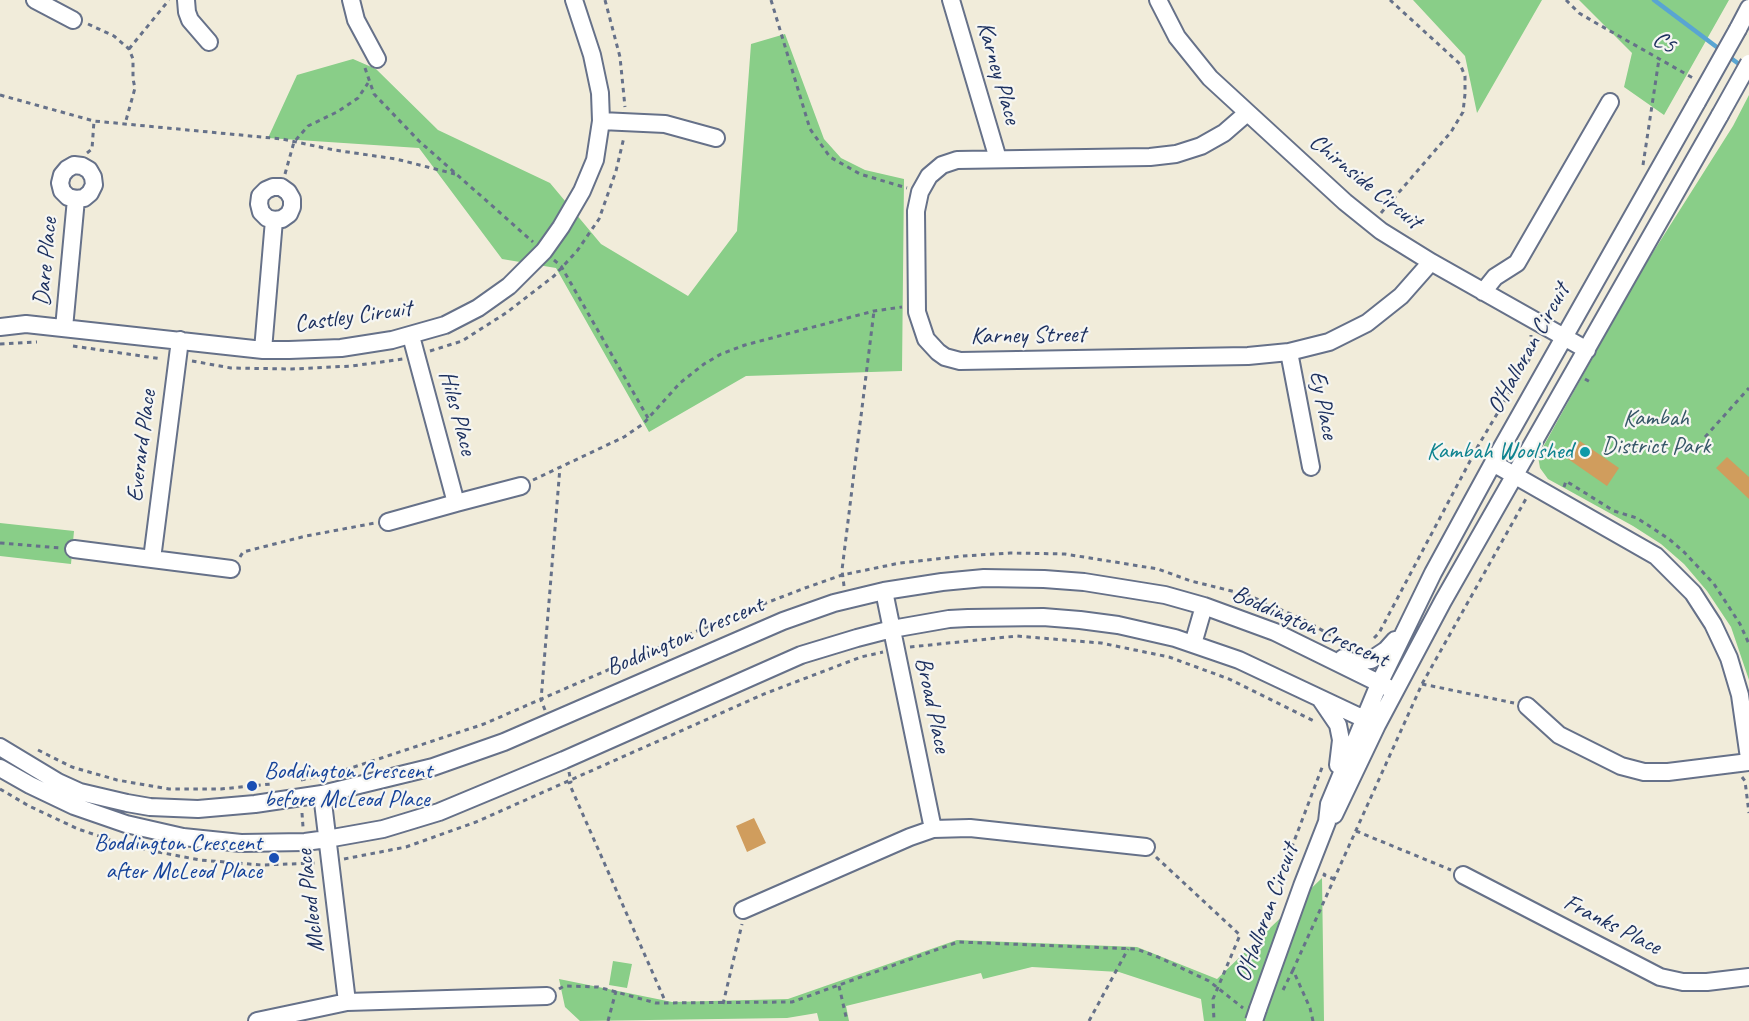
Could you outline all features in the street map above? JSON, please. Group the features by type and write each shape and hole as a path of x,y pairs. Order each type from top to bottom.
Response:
{"street":[{"path":"35,0 73,20"},
{"path":"186,0 190,20 209,42"},
{"path":"351,0 356,20 376,59"},
{"name":"Castley Circuit","path":"0,327 26,324 263,350 341,348 411,336 445,325 478,308 509,286 544,251 582,191 595,160 601,121 600,93 592,55 574,0"},
{"name":"Karney Place","path":"951,0 998,159"},
{"name":"Chirnside Circuit","path":"1158,0 1187,51 1210,78 1345,202 1371,223 1431,262 1587,350"},
{"name":"O'Halloran Circuit","path":"1327,822 1337,812 1370,722 1379,684 1406,628 1493,463 1749,8"},
{"name":"O'Halloran Circuit","path":"1254,1015 1327,822 1329,804 1370,722 1395,691 1443,601 1749,63"},
{"path":"1483,292 1495,277 1517,263 1610,102"},
{"path":"920,192 929,177 949,162 1150,157 1176,154 1201,146 1224,133 1247,113"},
{"path":"601,121 665,124 716,138"},
{"name":"Dare Place","path":"64,328 76,199 68,197 62,191 60,183 62,175 74,165"},
{"path":"263,350 274,220 267,218 261,212 259,204 260,196 266,190 281,187"},
{"name":"Karney Street","path":"920,192 916,211 917,305 922,331 938,352 960,362 1248,356 1288,352 1329,342 1367,323 1401,296 1431,262"},
{"name":"Hiles Place","path":"411,336 456,503"},
{"name":"Everard Place","path":"152,559 180,340"},
{"name":"Ey Place","path":"1288,352 1311,466"},
{"path":"1493,463 1656,556 1693,593 1713,624 1729,658 1740,695 1749,760 1668,772 1644,772 1621,766 1559,735 1527,706"},
{"path":"388,522 521,486"},
{"path":"74,549 231,569"},
{"name":"Boddington Crescent","path":"0,747 58,782 80,792 128,804 198,809 300,798 433,767 504,742 783,621 834,603 884,591 984,578 1044,579 1124,587 1165,595 1204,606 1275,632 1395,691"},
{"name":"Broad Place","path":"884,591 933,829"},
{"path":"1193,644 1204,606"},
{"path":"0,768 74,806 126,824 183,837 241,843 305,842 327,839 383,829 439,812 564,760 801,655 892,629 949,619 1043,617 1118,625 1175,638 1239,660 1370,722"},
{"path":"1308,649 1334,654 1360,663 1371,660 1386,650 1406,628"},
{"path":"1321,699 1338,725 1341,740 1329,804"},
{"name":"Mcleod Place","path":"322,794 347,1002"},
{"path":"743,910 933,829 970,828 1146,848"},
{"name":"Franks Place","path":"1463,875 1660,976 1683,982 1707,982 1749,977"},
{"path":"257,1021 347,1002 547,996"}],"path":[{"path":"129,49 169,0"},
{"path":"771,0 810,129 830,157 860,174 920,192"},
{"path":"1371,223 1451,132 1462,112 1466,94 1465,75 1460,64 1390,0"},
{"name":"C5","path":"1566,0 1588,18 1699,82"},
{"path":"73,20 96,27 129,49 133,59 135,88 125,124"},
{"path":"376,59 370,61 365,69 374,94 419,141 561,266 648,418"},
{"path":"1643,165 1659,59"},
{"path":"281,187 294,142 308,126 358,98 368,82"},
{"path":"0,95 94,121 294,142 396,159 458,175"},
{"path":"74,165 92,148 94,121"},
{"path":"521,486 624,437 643,424 680,383 721,354 745,345 874,311 917,305"},
{"path":"842,575 874,311"},
{"path":"1372,640 1379,633 1478,446 1529,360 1531,331 1536,321"},
{"path":"1705,437 1749,388"},
{"path":"549,722 541,700 560,467"},
{"path":"1313,1021 1310,1008 1293,970 1422,684 1516,515 1531,494 1522,495"},
{"path":"1516,509 1516,515"},
{"path":"231,569 243,552 341,529 388,522"},
{"path":"0,543 74,549"},
{"path":"305,842 298,781 348,769 484,724 727,618 842,575 900,563 1010,553 1065,554 1158,568 1191,581 1248,595 1302,618 1352,647"},
{"path":"571,778 764,694 861,657 923,645 1017,636 1101,643 1170,657 1229,679 1314,720 1321,727"},
{"path":"1170,657 1175,638"},
{"path":"1422,684 1527,706"},
{"path":"30,747 72,767 117,780 170,789 221,789 273,784"},
{"path":"564,760 571,778 569,783 666,1003"},
{"path":"1730,764 1732,771 1740,774 1747,781 1749,813"},
{"path":"1356,831 1463,875"},
{"path":"1146,848 1240,935 1217,987 1212,1006 1214,1021"},
{"path":"1327,869 1324,875 1334,879"},
{"path":"723,1004 743,910"},
{"path":"547,996 564,986 598,987 645,1001 666,1003 792,1002 958,942 1128,949 1158,957 1209,981 1254,1015"},
{"path":"1089,1021 1128,949"},
{"path":"839,986 847,1021"},
{"path":"608,1021 616,991"}],"green space":[{"path":"1413,0 1542,0 1477,113 1465,56"},
{"path":"1579,0 1729,0 1664,115 1624,87 1632,53"},
{"path":"785,34 824,139 841,158 865,170 904,179 902,371 746,376 649,432 556,268 502,259 419,148 268,138 297,75 353,59 376,69 438,130 550,183 601,244 688,296 737,231 751,44"},
{"name":"Kambah District Park","path":"1749,95 1749,680 1731,627 1707,591 1684,564 1661,544 1633,526 1548,479 1540,468 1538,456 1638,276 1733,126"},
{"path":"0,523 74,531 71,564 0,556"},
{"path":"1322,878 1324,1021 1204,1021 1201,999 1119,972 1032,967 983,979 981,973 846,1006 849,1021 819,1021 817,1013 787,1018 580,1021 565,1007 559,979 672,1002 788,999 957,940 1137,947 1217,979"},
{"path":"613,961 632,964 627,988 609,985"}],"building":[{"name":"Kambah Woolshed","path":"1580,441 1619,468 1607,486 1568,459"},
{"path":"1727,457 1749,477 1749,499 1716,468"},
{"path":"754,818 766,843 747,852 736,826"}],"waterway":[{"path":"1654,0 1722,51"},
{"path":"1728,56 1743,67"}],"place":[{"name":"Kambah Woolshed","path":"1585,452"},
{"name":"Boddington Crescent before McLeod Place","path":"252,786"},
{"name":"Boddington Crescent after McLeod Place","path":"274,858"}]}
